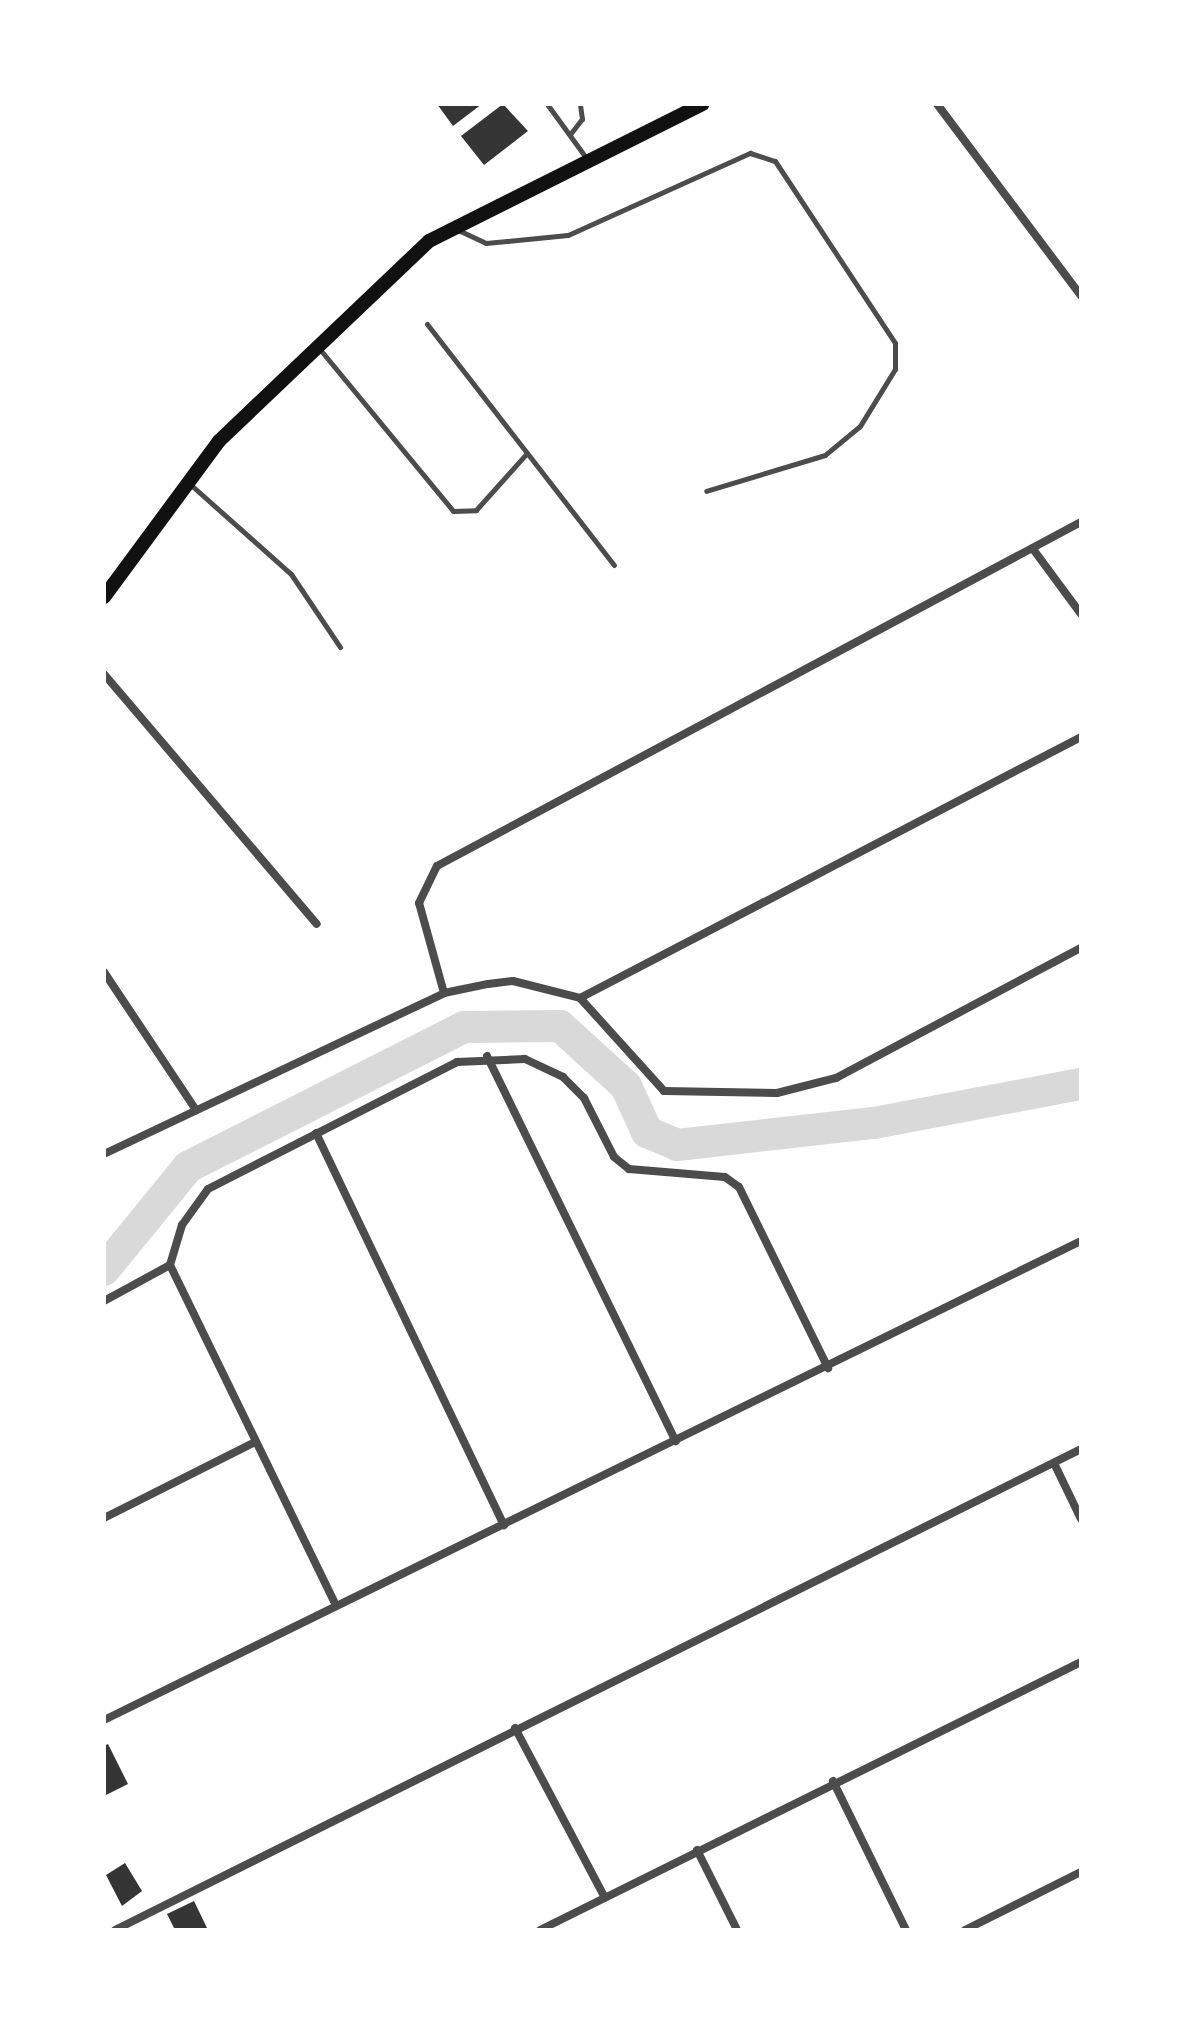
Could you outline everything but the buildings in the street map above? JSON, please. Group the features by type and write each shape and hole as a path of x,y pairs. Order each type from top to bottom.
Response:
{"main road":[{"path":"106,590 184,479 318,347 452,226 703,104"}],"street":[{"path":"937,104 1081,296"},
{"path":"444,993 419,903 437,866 1081,522"},
{"path":"1033,549 1081,614"},
{"path":"104,674 317,924"},
{"path":"580,998 1081,737"},
{"path":"104,1154 444,993 513,981 580,998 664,1091 799,1091 1081,948"},
{"path":"104,972 196,1110"},
{"path":"487,1056 676,1441"},
{"path":"334,1601 170,1265 182,1225 208,1189 438,1070 487,1056 525,1059 563,1077 629,1169 725,1177 739,1187 828,1368"},
{"path":"316,1133 504,1525"},
{"path":"104,1720 334,1601 504,1525 1081,1241"},
{"path":"104,1301 170,1265"},
{"path":"104,1518 255,1442"},
{"path":"115,1930 515,1728 1081,1449"},
{"path":"1054,1463 1081,1519"},
{"path":"540,1930 833,1781 1081,1662"},
{"path":"515,1728 605,1898"},
{"path":"833,1781 906,1930"},
{"path":"697,1850 737,1930"},
{"path":"965,1930 1081,1872"}],"lane":[{"path":"547,104 588,160"},
{"path":"571,133 582,119 580,104"},
{"path":"452,226 486,243 568,235 750,153 775,161 895,343 895,369 867,418 825,455 706,491"},
{"path":"427,324 614,565"},
{"path":"318,347 453,511 476,510 526,454"},
{"path":"184,479 291,574 340,647"}],"waterway":[{"path":"104,1270 188,1167 464,1027 560,1026 626,1086 647,1132 677,1145 874,1123 1081,1084"}]}
